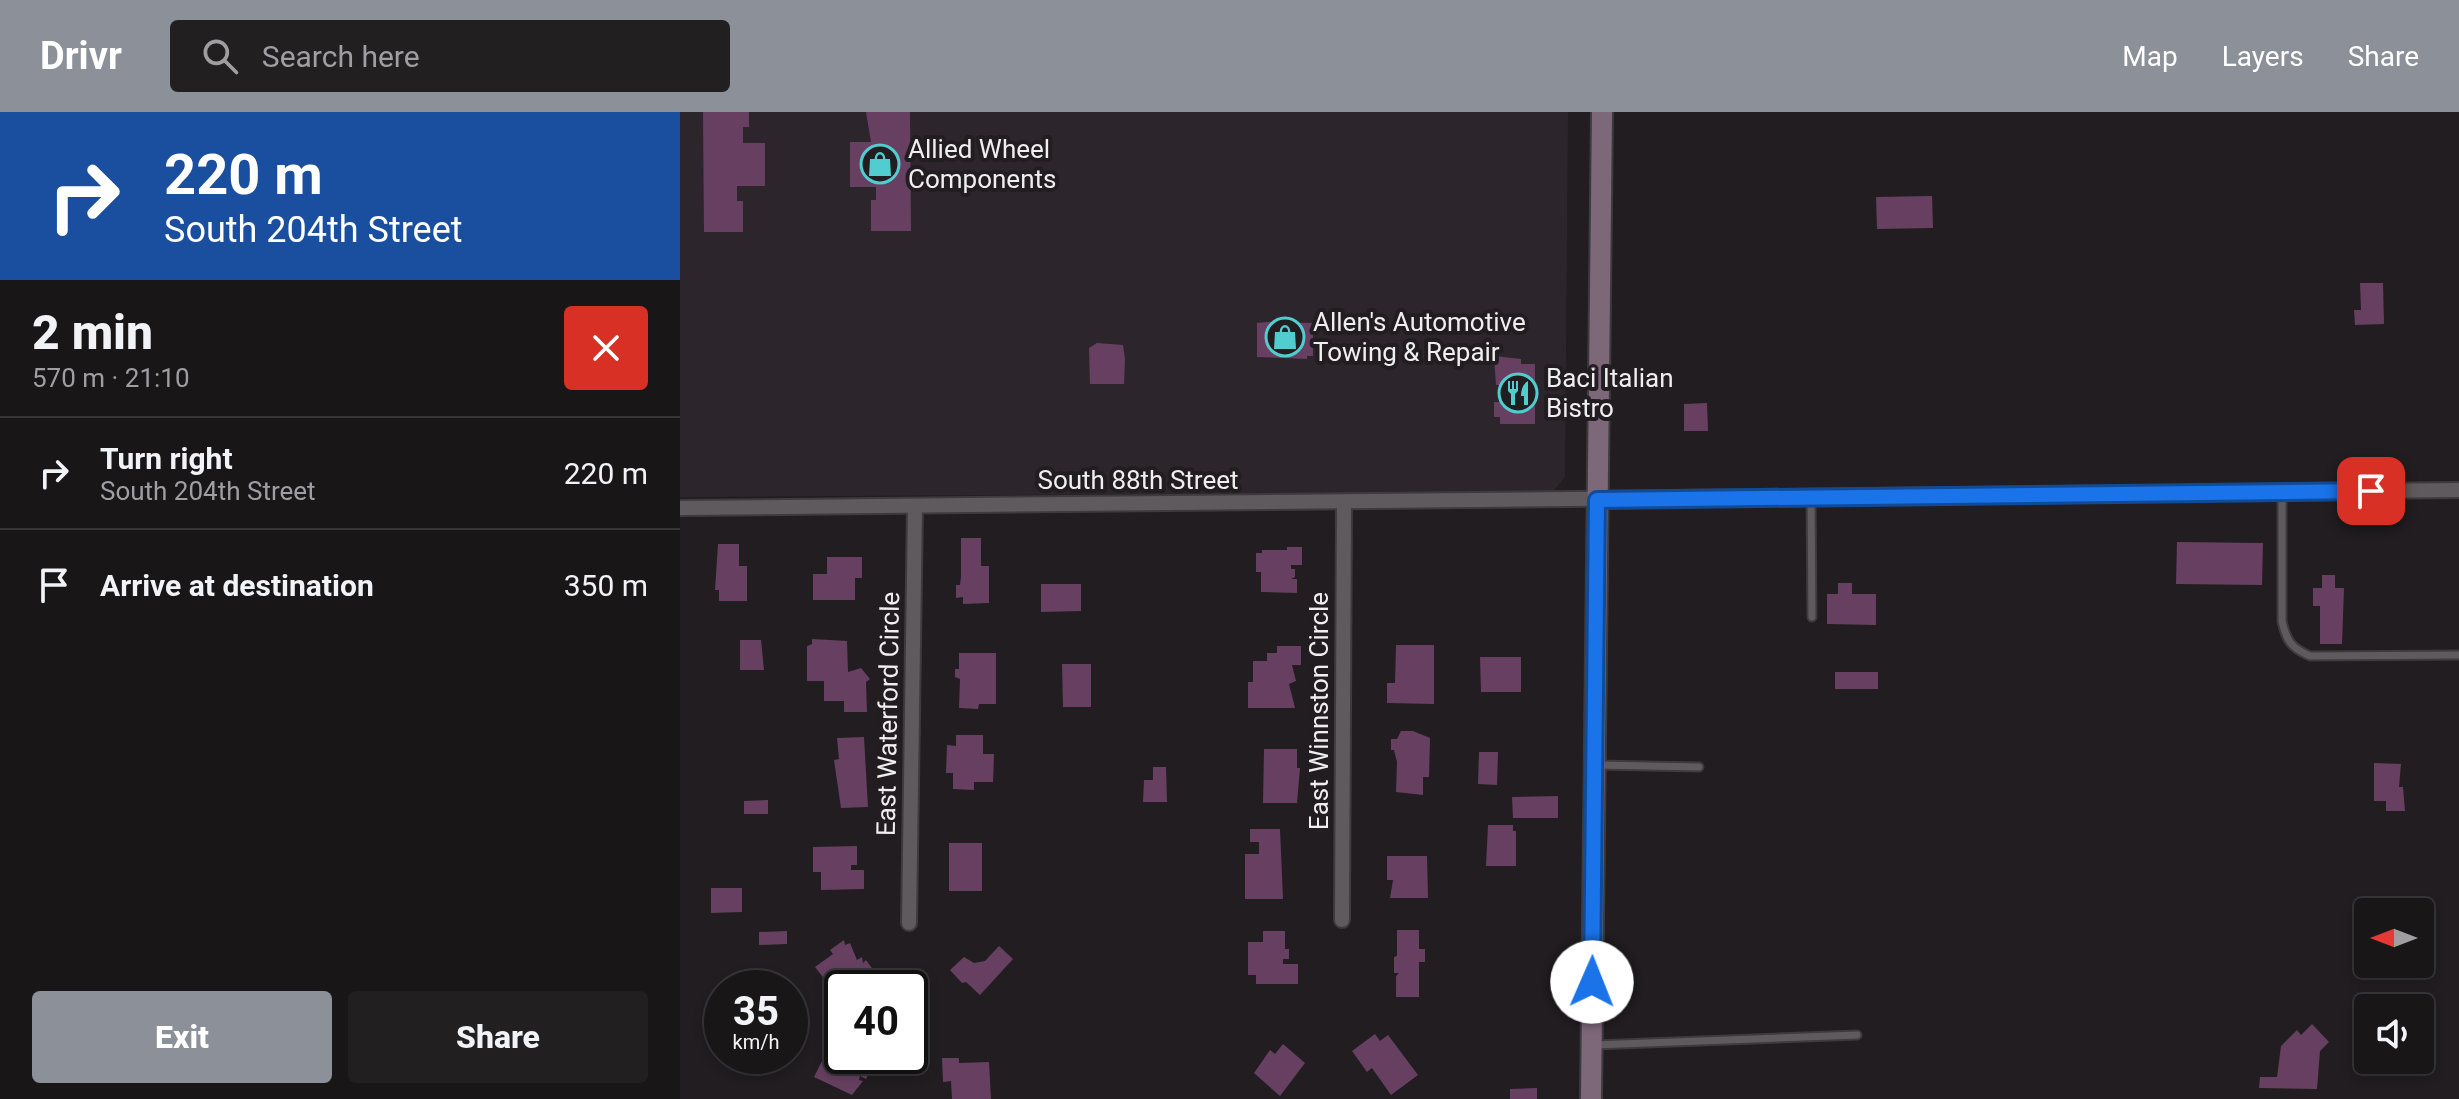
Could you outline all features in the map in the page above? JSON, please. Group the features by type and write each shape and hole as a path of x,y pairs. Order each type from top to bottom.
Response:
{"street":[{"path":"1591,1099 1602,112"},
{"name":"South 88th Street","path":"680,508 2459,490"},
{"name":"East Winnston Circle","path":"1342,920 1344,503"},
{"name":"East Waterford Circle","path":"909,923 915,506"}],"lane":[{"path":"2282,492 2282,621 2285,637 2295,650 2310,656 2459,655"},
{"path":"1811,498 1812,617"},
{"path":"1594,765 1699,767"},
{"path":"1592,1045 1857,1035"}],"shaded area":[{"path":"680,112 1568,112 1565,477 1554,490 1543,492 680,497"}],"building":[{"path":"703,112 749,112 749,127 743,127 743,143 765,143 765,186 737,186 737,201 743,201 743,232 704,232"},
{"name":"Allied Wheel Components","path":"866,112 910,112 911,231 871,231 871,200 876,200 876,187 850,187 850,142 871,142"},
{"path":"1932,196 1933,228 1877,229 1876,197"},
{"path":"2360,283 2383,283 2384,324 2355,325 2354,310 2361,310"},
{"name":"Allen's Automotive Towing & Repair","path":"1257,323 1313,323 1313,356 1307,356 1307,359 1257,357"},
{"path":"1097,343 1123,345 1124,384 1090,384 1089,348"},
{"name":"Baci Italian Bistro","path":"1494,356 1521,359 1521,364 1535,364 1535,424 1500,424 1500,417 1494,417 1494,402 1501,402 1501,385 1496,385"},
{"path":"1707,403 1708,431 1684,431 1684,404"},
{"path":"961,538 981,538 981,566 989,566 989,603 963,604 963,597 956,598 956,585 960,585 961,577"},
{"path":"2177,542 2263,543 2262,585 2176,584"},
{"path":"718,544 739,544 739,566 747,566 747,601 719,601 719,590 715,590"},
{"path":"1287,547 1302,547 1302,565 1291,565 1291,569 1295,569 1295,577 1291,579 1297,579 1297,593 1261,592 1261,572 1256,572 1256,553 1262,553 1262,550 1287,550"},
{"path":"827,557 862,557 862,578 855,578 855,600 813,600 813,574 827,574"},
{"path":"2322,575 2335,575 2335,588 2344,588 2342,644 2320,644 2320,606 2313,606 2313,588 2322,588"},
{"path":"1838,583 1852,583 1852,594 1876,594 1876,625 1827,624 1827,594 1838,594"},
{"path":"1041,584 1081,584 1081,611 1041,612"},
{"path":"812,639 847,641 848,672 861,668 870,679 866,682 867,712 844,712 844,701 824,701 824,681 807,681 807,646 812,644"},
{"path":"740,640 761,640 764,670 740,670"},
{"path":"1396,645 1434,645 1434,704 1387,703 1387,683 1395,683"},
{"path":"1277,646 1301,646 1301,665 1292,665 1296,681 1289,684 1295,708 1248,708 1248,682 1253,682 1253,661 1267,661 1267,653 1277,653"},
{"path":"959,653 996,653 996,704 979,704 978,709 959,708 960,679 955,677 955,669 959,669"},
{"path":"1480,657 1521,657 1521,692 1481,692"},
{"path":"1062,664 1091,664 1091,707 1063,707"},
{"path":"1835,672 1878,672 1878,689 1835,689"},
{"path":"1401,731 1413,731 1430,738 1429,777 1423,777 1423,795 1396,792 1397,762 1394,750 1391,750 1391,739 1397,739"},
{"path":"956,735 983,735 983,754 994,754 993,782 974,782 974,790 953,789 953,773 946,773 947,745 956,746"},
{"path":"864,737 868,807 841,808 834,760 839,759 837,738"},
{"path":"1264,749 1297,749 1297,768 1300,768 1297,803 1263,803"},
{"path":"1479,752 1498,752 1497,785 1478,784"},
{"path":"2374,763 2401,764 2399,787 2403,787 2405,811 2386,811 2386,801 2374,801"},
{"path":"1153,767 1166,767 1167,802 1143,802 1144,780 1153,780"},
{"path":"1558,796 1558,818 1513,818 1512,797"},
{"path":"768,800 768,814 744,814 744,801"},
{"path":"1488,825 1513,825 1513,831 1516,831 1516,866 1486,866"},
{"path":"1250,829 1280,829 1283,899 1245,899 1245,854 1259,854 1259,842 1250,842"},
{"path":"949,843 982,843 982,891 949,891"},
{"path":"857,846 857,865 851,865 851,870 864,870 864,889 821,890 821,872 813,872 813,847"},
{"path":"1387,856 1427,856 1428,898 1390,898 1393,880 1387,880"},
{"path":"711,888 742,888 742,912 711,913"},
{"path":"1397,930 1419,930 1419,949 1425,949 1425,962 1419,962 1419,997 1396,997 1396,976 1399,973 1394,973"},
{"path":"787,931 787,944 759,945 759,932"},
{"path":"1263,931 1285,931 1285,949 1289,949 1289,959 1283,959 1283,964 1298,964 1298,984 1256,984 1256,975 1248,975 1248,942 1263,942"},
{"path":"844,940 845,945 850,943 857,960 862,957 863,963 866,960 873,970 824,970 824,979 815,967 833,954 830,950"},
{"path":"999,946 1013,959 980,995 950,970 964,957 974,963 985,961"},
{"path":"2312,1024 2329,1042 2320,1051 2317,1089 2259,1088 2260,1077 2277,1077 2281,1046 2297,1030 2301,1035"},
{"path":"1375,1034 1380,1041 1388,1035 1418,1075 1391,1095 1372,1068 1367,1072 1352,1051"},
{"path":"1283,1044 1305,1063 1280,1096 1254,1073 1270,1050 1275,1054"},
{"path":"824,1057 824,1074 868,1074 866,1079 860,1076 859,1080 863,1081 852,1095 814,1077"},
{"path":"942,1058 959,1058 959,1063 989,1062 991,1099 952,1099 951,1081 943,1082"},
{"path":"1537,1088 1537,1099 1510,1099 1510,1089"}],"place":[{"name":"Allied Wheel Components","path":"880,164"},
{"name":"Allen's Automotive Towing & Repair","path":"1285,337"},
{"name":"Baci Italian Bistro","path":"1518,393"}],"route":[{"path":"1592,982 1597,500 2371,491"}]}
